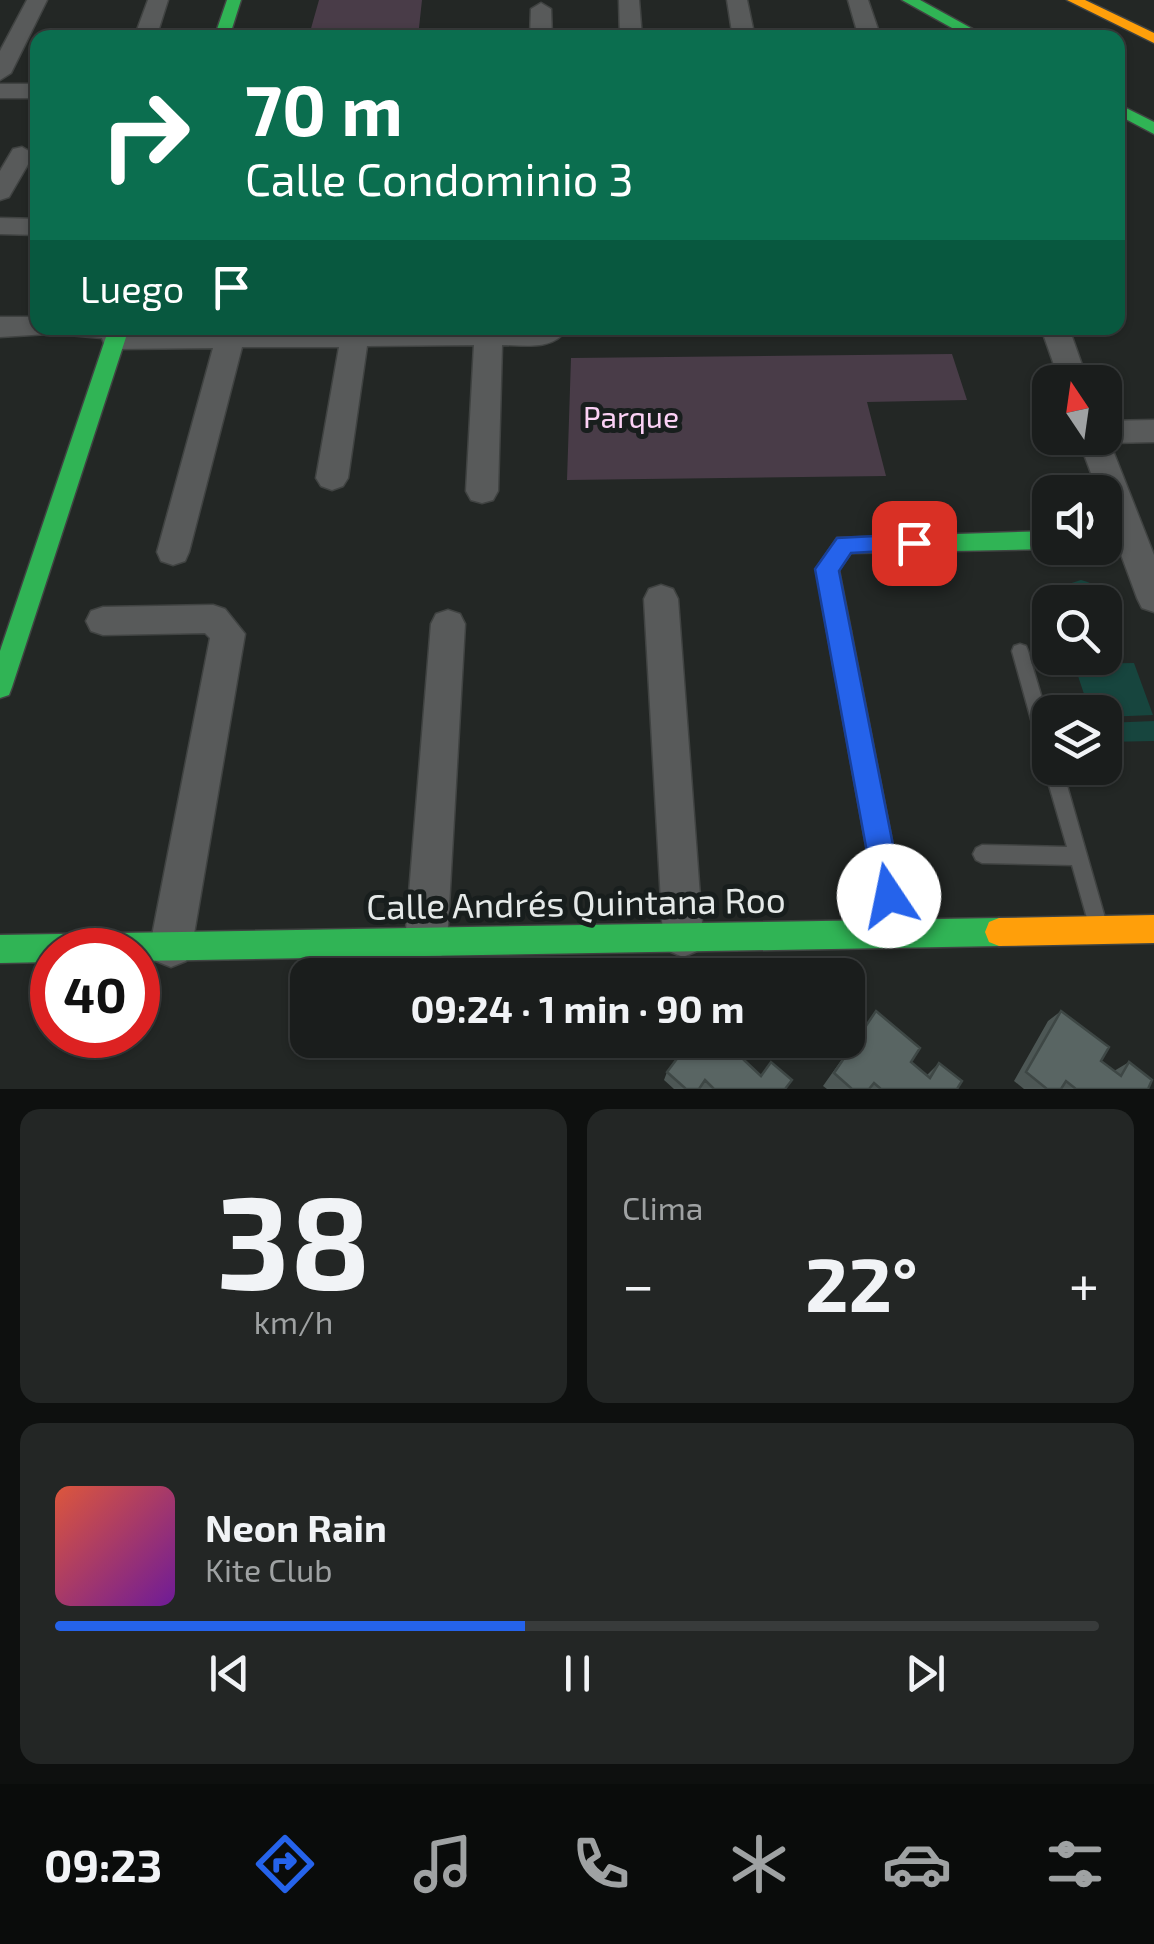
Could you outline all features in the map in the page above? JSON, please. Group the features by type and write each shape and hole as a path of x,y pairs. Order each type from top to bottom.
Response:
{"main road":[{"path":"224,30 234,0"},
{"path":"909,0 967,30"},
{"path":"1074,0 1154,39"},
{"path":"1106,0 1154,23"},
{"path":"1125,113 1149,126"},
{"path":"0,688 117,335"},
{"path":"896,933 827,569 845,544 1032,540"},
{"name":"Calle Andrés Quintana Roo","path":"0,949 1154,929"}],"street":[{"path":"0,74 10,34 37,0"},
{"path":"147,30 158,0"},
{"path":"628,0 630,30"},
{"path":"736,0 742,30"},
{"path":"858,0 867,30"},
{"path":"541,3 541,30"},
{"path":"0,91 30,91"},
{"path":"0,192 22,154"},
{"path":"0,226 30,226"},
{"path":"0,327 30,327"},
{"path":"182,335 445,335"},
{"path":"482,491 505,335"},
{"path":"1057,335 1068,365"},
{"path":"173,552 230,338"},
{"path":"332,478 354,338"},
{"path":"1122,432 1154,431"},
{"path":"1122,546 1154,598"},
{"path":"661,599 683,937"},
{"path":"103,621 213,619 228,634 171,946"},
{"path":"426,942 448,624"}],"lane":[{"path":"1020,650 1033,695"},
{"path":"1059,785 1100,930"},
{"path":"982,854 1078,856"}],"green space":[{"path":"319,0 422,0 419,30 311,30"},
{"name":"Parque","path":"952,354 967,400 867,402 886,476 567,480 571,358"}],"shaded area":[{"path":"1081,580 1093,585 1065,585"},
{"path":"1122,663 1134,663 1153,715 1122,716 1122,695 1084,695 1078,675 1122,675"},
{"path":"1154,721 1154,741 1122,742 1122,722"}],"building":[{"path":"876,1011 920,1048 911,1062 930,1078 939,1063 962,1081 957,1089 881,1089 874,1083 869,1089 852,1089 834,1073 844,1058 865,1058 865,1027"},
{"path":"1061,1011 1109,1047 1101,1061 1121,1076 1129,1062 1152,1080 1148,1089 1076,1089 1066,1081 1061,1089 1047,1089 1026,1072"},
{"path":"678,1058 745,1058 761,1076 771,1062 792,1080 785,1089 714,1089 705,1080 699,1089 686,1089 667,1072"}],"traffic: fast":[{"path":"224,30 234,0"},
{"path":"909,0 967,30"},
{"path":"1125,113 1154,129"},
{"path":"0,687 117,335"},
{"path":"839,631 827,569 845,544 1032,540"},
{"path":"0,949 999,932"}],"traffic: slow":[{"path":"1074,0 1154,39"},
{"path":"999,932 1154,929"}],"traffic: jam":[{"path":"839,631 896,933"}],"route":[{"path":"889,896 827,569 845,544 914,543"}]}
